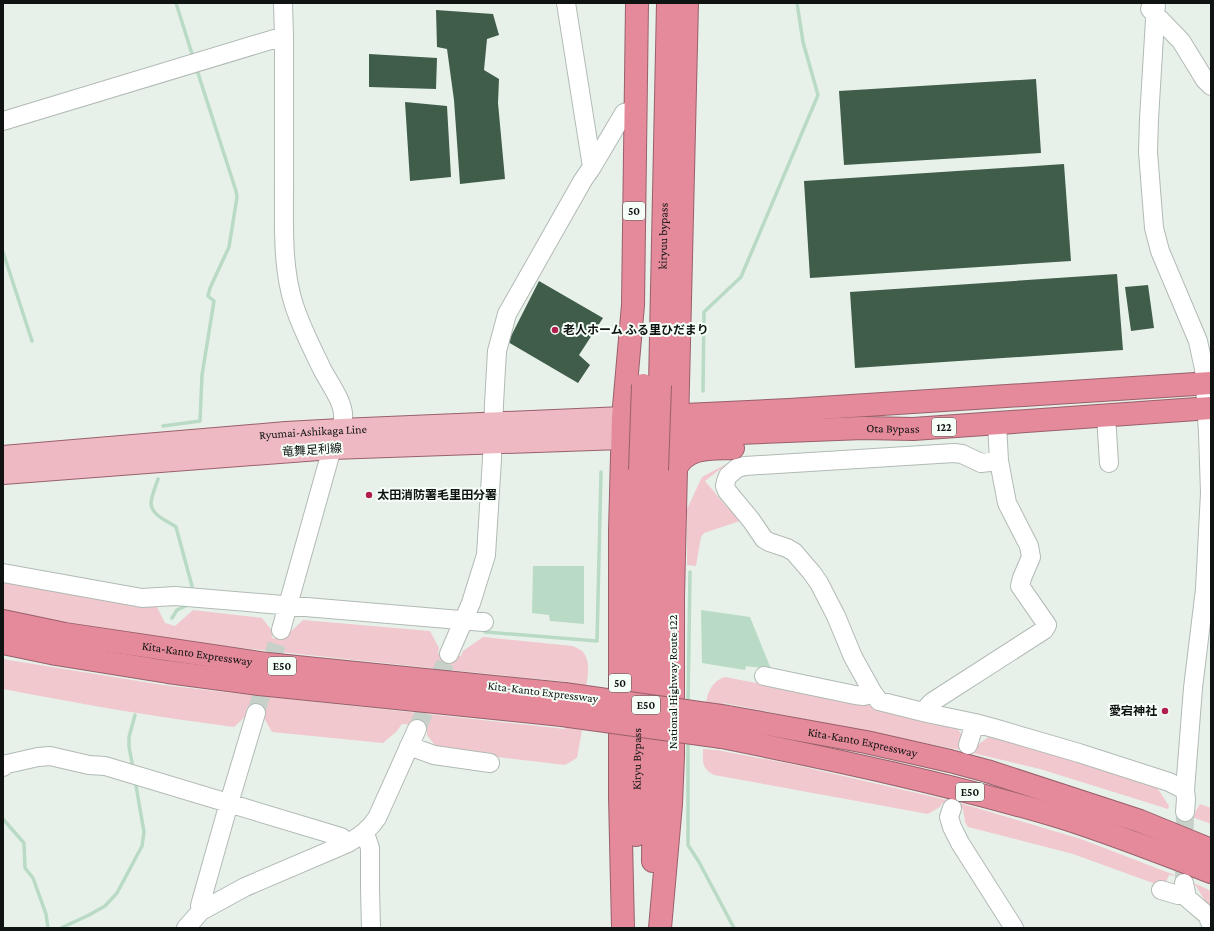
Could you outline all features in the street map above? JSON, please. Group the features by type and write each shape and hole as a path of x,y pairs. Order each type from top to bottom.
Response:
{"highway":[{"name":"50","path":"623,928 620,790 621,466 633,305 637,3"},
{"name":"kiryuu bypass","path":"650,3 651,385 658,469"},
{"name":"kiryuu bypass","path":"651,385 668,3"},
{"name":"National Highway Route 122","path":"660,928 673,756 673,597 658,469 677,426 687,3"},
{"name":"Ota Bypass","path":"623,428 677,426 1208,384"},
{"name":"Ota Bypass","path":"677,426 913,429 1209,409"},
{"path":"658,469 679,461 685,456 697,451 865,439 913,429"},
{"name":"Kiryu Bypass","path":"634,928 658,469"},
{"name":"Kiryu Bypass","path":"652,928 658,469"},
{"name":"Kita-Kanto Expressway","path":"3,621 65,634 267,664 725,727 866,742 987,771 1140,821 1211,850"},
{"name":"Kita-Kanto Expressway","path":"3,643 56,654 168,672 244,682 563,704"},
{"name":"Kita-Kanto Expressway","path":"725,727 829,758 992,797 1062,818 1211,872"},
{"path":"987,771 1087,792 1211,833"}],"main road":[{"name":"Ryumai-Ashikaga Line","path":"3,457 278,434 336,439 623,428"},
{"name":"竜舞足利線","path":"3,473 336,439"}],"street":[{"path":"281,630 343,418 341,404 305,333 294,306 288,281 284,235 283,3"},
{"path":"566,3 592,168"},
{"path":"1152,7 1181,41 1205,80 1211,86"},
{"path":"1152,7 1148,152 1154,228 1160,251 1198,341 1208,384 1210,454 1208,590 1193,688 1185,790 1185,812"},
{"path":"3,121 284,36"},
{"path":"449,654 472,603 486,555 497,351 507,314 583,180 592,168 624,113 636,109"},
{"path":"1106,416 1109,464"},
{"path":"927,713 928,706 932,702 1044,630 1048,625 1020,586 1031,557 1029,546 1007,503 999,461 997,424"},
{"path":"999,461 981,463 962,454 946,454 745,466 737,468 728,476 725,486 727,491 751,520 764,539 788,548 794,552 819,582 836,616 853,657 879,701 976,723 1079,753 1169,782 1185,790"},
{"path":"3,573 142,598 175,596 484,622"},
{"path":"764,676 855,695 864,696 873,693"},
{"path":"201,911 200,906 256,713"},
{"path":"968,745 976,723"},
{"path":"186,928 201,911 245,887 348,843 363,834 377,818 417,729"},
{"path":"409,746 434,755 490,763"},
{"path":"3,767 7,764 38,757 50,756 89,765 105,766 341,838 348,843"},
{"path":"952,808 949,817 960,843 1014,928"},
{"path":"363,834 367,839 370,848 371,928"},
{"path":"1161,890 1178,895 1185,889 1188,898 1207,914 1211,924"}],"shaded area":[{"path":"728,463 705,481 726,506 743,520 704,533 701,537 696,566 687,565 687,509 702,477"},
{"path":"533,566 584,566 584,624 550,621 549,615 532,613"},
{"path":"3,579 157,607 165,623 175,626 193,610 262,618 273,632 272,638 284,639 303,620 430,631 439,648 438,653 461,656 463,651 483,637 573,646 582,651 587,659 588,668 586,687 569,686 569,682 187,642 76,625 3,611"},
{"path":"701,610 750,617 771,669 746,666 745,670 702,663"},
{"path":"3,659 163,685 565,729 566,726 582,730 577,758 565,765 498,757 491,753 437,748 427,735 427,726 402,724 396,732 383,743 272,732 264,718 262,709 247,707 246,716 234,727 118,710 3,689"},
{"path":"725,677 845,700 954,724 964,738 975,747 991,735 1156,786 1169,806 1168,809 1040,769 960,750 724,703 723,708 706,705 711,688 717,681"},
{"path":"703,749 717,750 791,764 960,803 1081,839 1177,876 1169,875 1164,887 1073,854 968,827 965,822 963,809 942,803 940,807 928,814 714,775 705,767 703,761"},
{"path":"1200,804 1211,808 1211,824 1192,817"},
{"path":"1194,883 1211,891 1211,906 1207,904"}],"building":[{"path":"436,10 493,14 499,35 487,39 484,70 499,79 498,103 505,179 460,184 454,100 447,49 437,47"},
{"path":"369,54 437,58 436,89 369,87"},
{"path":"1036,79 1041,153 844,165 839,91"},
{"path":"405,102 447,106 451,177 410,181"},
{"path":"1064,164 1071,261 810,278 804,181"},
{"path":"1117,274 1123,350 855,368 850,292"},
{"name":"老人ホーム ふる里ひだまり","path":"539,281 603,318 579,355 590,365 578,383 508,342"},
{"path":"1148,285 1154,328 1131,331 1125,287"}],"waterway":[{"path":"176,3 193,57"},
{"path":"703,391 704,312 741,277 818,95 803,42 797,3"},
{"path":"163,426 200,421 202,375 214,301 208,296 210,288 229,247 237,197 196,67"},
{"path":"3,252 32,341"},
{"path":"485,632 597,641 601,472"},
{"path":"158,479 152,498 152,508 157,515 176,527 192,586 192,593"},
{"path":"688,705 690,572"},
{"path":"172,618 177,610 190,604"},
{"path":"133,768 129,747 129,737 135,715"},
{"path":"688,739 688,845 699,862 734,928"},
{"path":"61,928 105,906 117,893 142,846 144,832 135,780"},
{"path":"3,819 24,843 25,868 33,878 46,914 48,928"}],"tunnel":[{"path":"256,713 281,630"},
{"path":"417,729 449,654"},
{"path":"1184,883 1185,812"}],"place":[{"name":"老人ホーム ふる里ひだまり","path":"555,330"},
{"name":"太田消防署毛里田分署","path":"369,495"},
{"name":"愛宕神社","path":"1165,711"}]}
